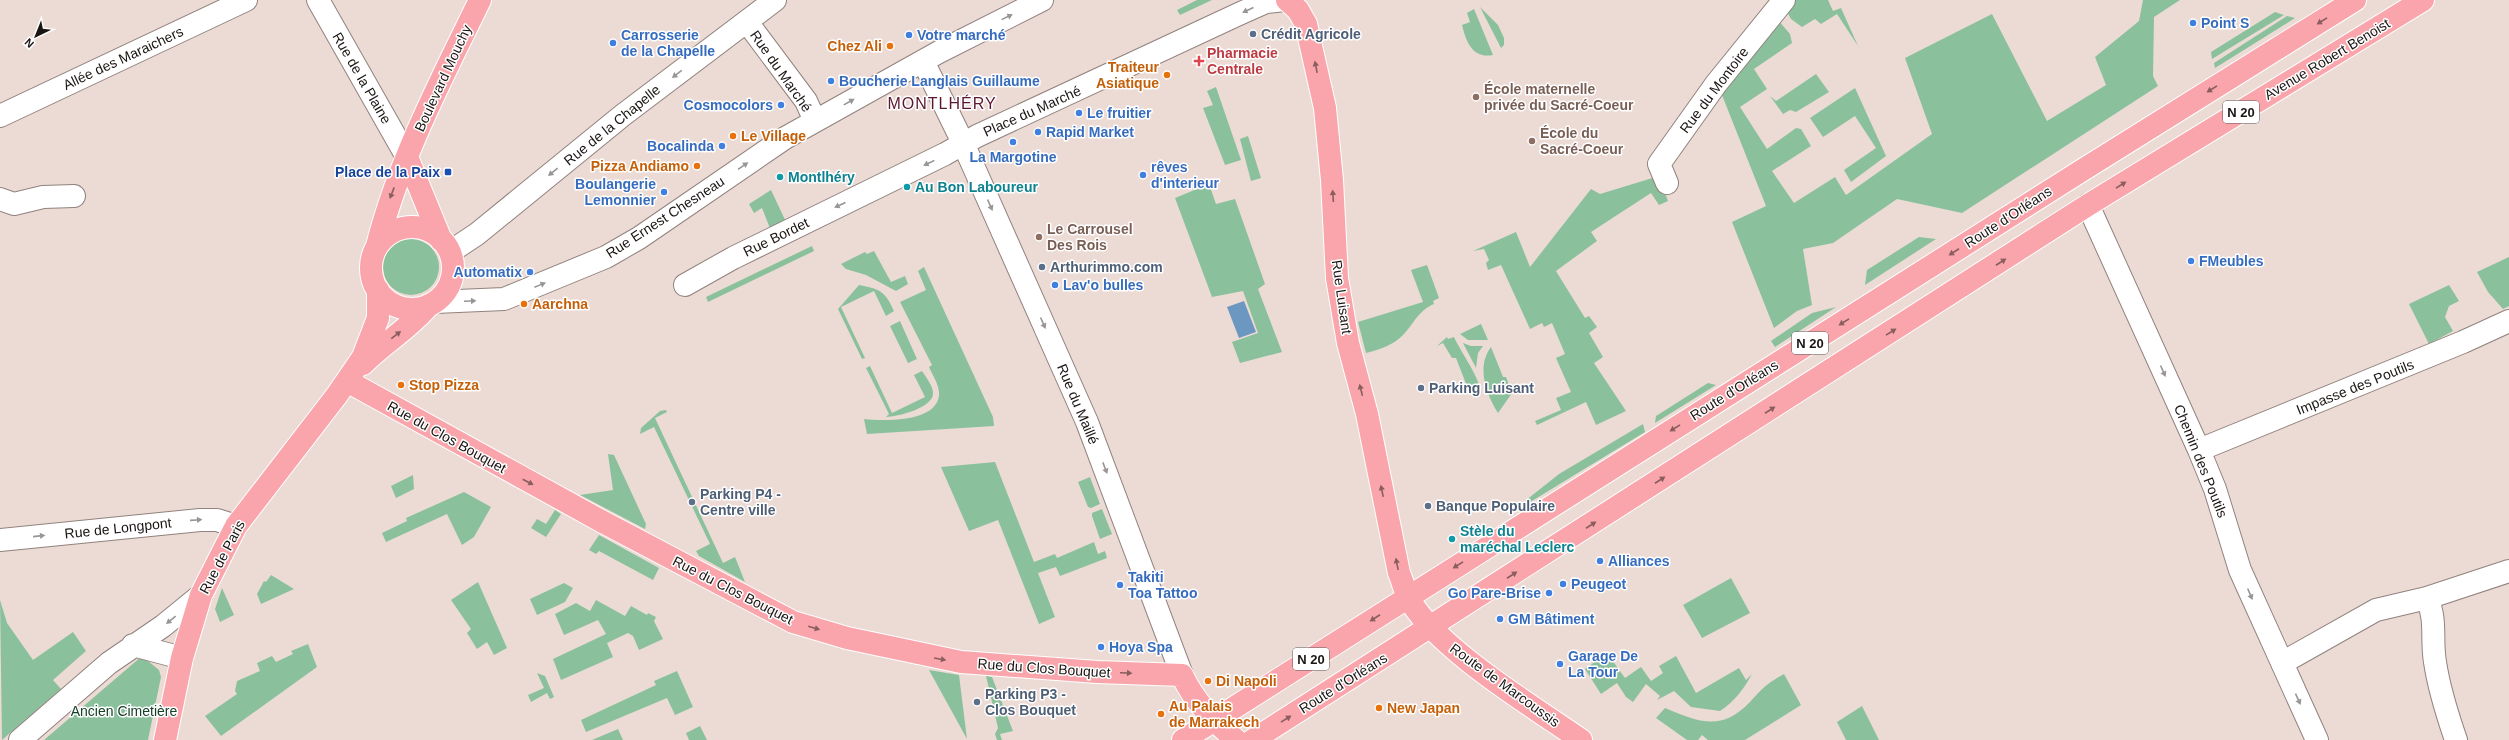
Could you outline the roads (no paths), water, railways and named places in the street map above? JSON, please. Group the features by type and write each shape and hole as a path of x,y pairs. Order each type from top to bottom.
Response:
{"main road":[{"name":"Boulevard Mouchy","path":"377,246 388,205 407,157 480,0"},
{"name":"Rue Luisant","path":"1286,0 1298,10 1306,24 1320,85 1332,180 1337,278 1348,343 1367,414 1399,573 1408,596"},
{"name":"Route d'Orléans","path":"1183,740 1408,596 2081,171 2356,0"},
{"name":"Avenue Robert Benoist","path":"2088,205 2424,0"},
{"path":"407,157 446,246 452,265 451,278 446,290 432,304 412,308 399,306 387,300 378,290 371,268 377,246 386,235 400,228 415,227 429,231 446,246"},
{"name":"Route d'Orléans","path":"1253,740 1432,627 2088,205"},
{"name":"Rue de Paris","path":"164,740 182,658 201,595 236,526 347,381 363,357 378,318 378,290"},
{"name":"Rue de Paris","path":"347,381 377,350 420,317 432,304"},
{"name":"Rue du Clos Bouquet","path":"347,381 615,529 793,622 847,638 961,662 1097,672 1182,675"},
{"path":"1408,596 1432,627"},
{"name":"Route de Marcoussis","path":"1432,627 1460,654 1581,740"},
{"name":"Rue du Maillé","path":"1182,675 1192,696 1214,720 1236,740"}],"street":[{"name":"Allée des Maraichers","path":"0,116 246,0"},
{"name":"Rue de la Plaine","path":"318,0 407,157"},
{"name":"Rue de la Chapelle","path":"446,246 476,234 623,115 775,0"},
{"path":"815,120 987,26 1042,0"},
{"name":"Place du Marché","path":"869,192 963,144 1241,13 1266,2 1286,0"},
{"name":"Rue du Montoire","path":"1667,183 1659,164 1716,84 1784,0"},
{"name":"Rue du Marché","path":"747,22 806,101 815,120"},
{"name":"Rue du Maillé","path":"923,61 963,144 1087,422 1182,675"},
{"name":"Rue Ernest Chesneau","path":"432,304 504,299 606,257 639,238 785,138 815,120"},
{"name":"Rue Bordet","path":"686,285 734,258 869,192"},
{"path":"0,199 14,204 43,197 58,198 74,196"},
{"name":"Chemin des Poutils","path":"2088,205 2199,450 2215,489 2240,570 2317,740"},
{"name":"Impasse des Poutils","path":"2199,450 2456,345 2509,321"},
{"name":"Rue de Longpont","path":"0,540 200,520 217,520 236,526"},
{"path":"2282,663 2376,610 2427,598 2509,571"},
{"path":"20,740 133,645 163,626 201,595"},
{"path":"2427,598 2434,613 2434,660 2440,695 2456,740"},
{"path":"133,645 182,658"}],"water":[{"path":"1244,301 1256,332 1239,338 1227,307"}],"place":[{"name":"Point S","path":"2193,23"},
{"name":"Crédit Agricole","path":"1253,34"},
{"name":"Votre marché","path":"909,35"},
{"name":"Carrosserie de la Chapelle","path":"613,43"},
{"name":"Chez Ali","path":"890,46"},
{"name":"Pharmacie Centrale","path":"1199,61"},
{"name":"Traiteur Asiatique","path":"1167,75"},
{"name":"Boucherie Langlais Guillaume","path":"831,81"},
{"name":"École maternelle privée du Sacré-Coeur","path":"1476,97"},
{"name":"Cosmocolors","path":"781,105"},
{"name":"Le fruitier","path":"1079,113"},
{"name":"Rapid Market","path":"1038,132"},
{"name":"Le Village","path":"733,136"},
{"name":"École du Sacré-Coeur","path":"1532,141"},
{"name":"La Margotine","path":"1013,142"},
{"name":"Bocalinda","path":"722,146"},
{"name":"Pizza Andiamo","path":"697,166"},
{"name":"Place de la Paix","path":"448,172"},
{"name":"rêves d'interieur","path":"1143,175"},
{"name":"Montlhéry","path":"780,177"},
{"name":"Au Bon Laboureur","path":"907,187"},
{"name":"Boulangerie Lemonnier","path":"664,192"},
{"name":"Le Carrousel Des Rois","path":"1039,237"},
{"name":"FMeubles","path":"2191,261"},
{"name":"Arthurimmo.com","path":"1042,267"},
{"name":"Automatix","path":"530,272"},
{"name":"Lav'o bulles","path":"1055,285"},
{"name":"Aarchna","path":"524,304"},
{"name":"Stop Pizza","path":"401,385"},
{"name":"Parking Luisant","path":"1421,388"},
{"name":"Parking P4 - Centre ville","path":"692,502"},
{"name":"Banque Populaire","path":"1428,506"},
{"name":"Stèle du maréchal Leclerc","path":"1452,539"},
{"name":"Alliances","path":"1600,561"},
{"name":"Peugeot","path":"1563,584"},
{"name":"Takiti Toa Tattoo","path":"1120,585"},
{"name":"Go Pare-Brise","path":"1549,593"},
{"name":"GM Bâtiment","path":"1500,619"},
{"name":"Hoya Spa","path":"1101,647"},
{"name":"Garage De La Tour","path":"1560,664"},
{"name":"Di Napoli","path":"1208,681"},
{"name":"Parking P3 - Clos Bouquet","path":"977,702"},
{"name":"New Japan","path":"1379,708"},
{"name":"Au Palais de Marrakech","path":"1161,714"}],"district":[{"name":"MONTLHÉRY","path":"942,103"}],"park label":[{"name":"Ancien Cimetière","path":"124,711"}]}
